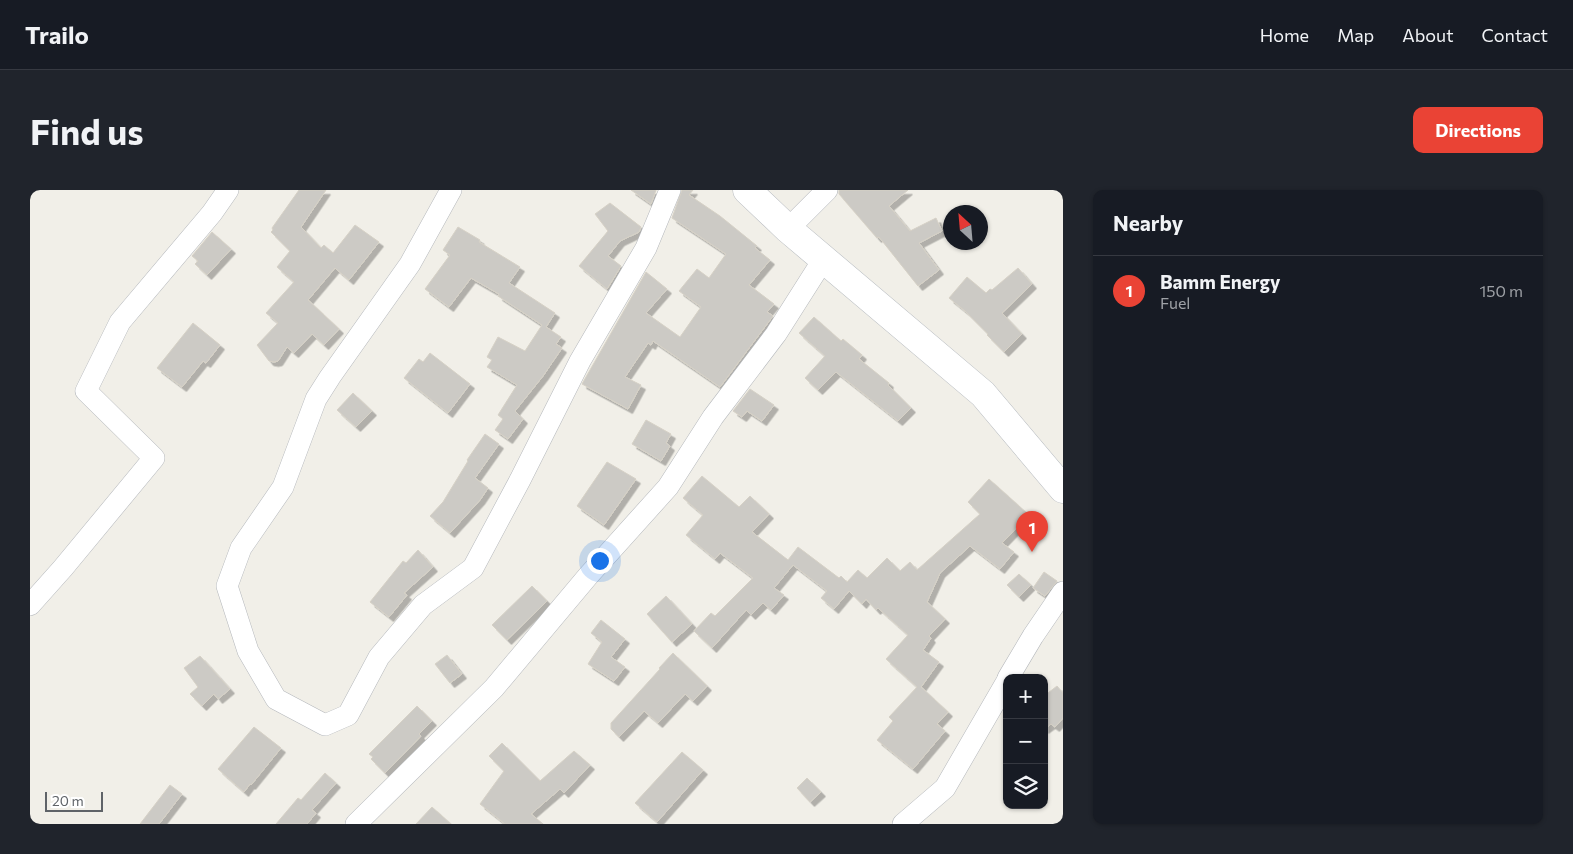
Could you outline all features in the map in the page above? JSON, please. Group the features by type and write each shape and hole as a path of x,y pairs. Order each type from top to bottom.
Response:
{"street":[{"path":"30,605 154,458 86,391 120,322 212,213 228,190"},
{"path":"451,190 410,264 316,399 283,488 241,548 226,586 248,651 276,699 325,725 348,716 379,657 423,605 473,568 580,361 646,248 670,190"},
{"path":"747,190 823,260 983,394 1063,489"},
{"path":"788,229 826,190"},
{"path":"356,824 494,688 588,576 668,487 713,416 776,334 823,260"},
{"path":"1011,674 1033,636 1063,592"},
{"path":"903,824 945,788 1003,688"}],"building":[{"path":"299,190 326,190 301,227 321,248 324,245 333,253 355,225 379,242 349,280 335,268 308,300 339,329 324,345 312,334 294,353 287,347 278,361 274,362 269,361 257,345 278,323 266,313 294,282 277,267 290,251 271,232"},
{"path":"631,190 656,190 651,204"},
{"path":"682,190 693,190 689,195 720,216 757,246 755,248 770,260 749,285 774,304 767,312 773,316 720,387 653,341 651,345 648,343 625,377 641,385 628,409 582,384 646,272 667,289 646,313 680,337 701,307 679,291 697,269 709,278 726,254 672,218"},
{"path":"839,190 908,190 889,206 910,231 936,218 942,231 919,243 939,270 918,286 879,237 877,238 839,194"},
{"path":"610,203 641,227 639,232 620,241 608,256 621,266 607,289 579,266 608,231 595,214"},
{"path":"458,227 520,267 509,283 555,313 546,327 561,337 556,344 562,348 543,376 515,411 523,419 508,439 495,430 503,419 498,415 517,385 487,367 492,360 487,357 498,337 525,351 542,325 498,296 499,294 471,278 449,307 425,289 450,255 443,250"},
{"path":"212,232 231,249 207,275 195,264 198,261 192,256"},
{"path":"1018,268 1032,284 1002,313 1022,334 1004,352 965,311 949,298 967,277 986,293"},
{"path":"814,317 841,341 843,339 862,355 859,359 889,383 888,385 911,408 898,421 836,372 818,390 805,378 825,356 799,333"},
{"path":"193,323 220,345 206,363 203,361 182,387 157,368"},
{"path":"430,353 470,384 448,413 404,378 419,359 423,362"},
{"path":"750,389 774,405 762,421 747,411 742,417 733,411"},
{"path":"353,393 372,411 356,427 337,410"},
{"path":"646,420 671,434 666,443 670,446 661,461 632,444"},
{"path":"485,434 499,444 475,478 488,488 480,500 450,533 430,516 443,502 467,460"},
{"path":"607,462 636,479 604,525 577,506"},
{"path":"702,476 739,507 750,496 769,514 752,532 788,560 798,547 847,582 858,570 867,578 887,558 900,571 910,562 917,570 980,514 968,502 989,479 1029,515 1002,543 1014,552 1000,569 970,546 940,573 927,602 945,619 929,636 931,638 923,650 939,662 921,687 948,712 937,724 945,731 913,769 877,740 893,721 889,717 917,687 886,659 908,635 878,608 876,610 866,599 862,604 849,591 834,609 821,598 827,591 793,565 774,588 784,595 771,610 763,603 751,615 746,610 712,648 694,631 711,613 715,616 753,578 720,553 715,559 686,535 703,515 683,498"},
{"path":"418,550 433,567 404,593 407,595 389,617 370,602 403,561 406,563"},
{"path":"1044,572 1057,581 1045,596 1033,588"},
{"path":"1019,574 1031,585 1019,597 1007,585"},
{"path":"532,586 547,601 507,640 492,625"},
{"path":"666,596 692,624 672,642 647,614"},
{"path":"601,620 625,639 611,657 625,667 614,681 588,664 602,642 591,633"},
{"path":"673,653 707,686 693,701 685,694 658,723 644,711 619,737 611,729 611,723"},
{"path":"447,655 462,674 450,683 435,664"},
{"path":"200,656 230,689 218,699 214,694 202,706 190,694 198,687 184,668"},
{"path":"1057,686 1063,693 1063,718 1055,727 1051,724 1048,726 1048,693"},
{"path":"417,706 432,721 419,734 421,736 385,773 371,759 373,757 369,754"},
{"path":"254,727 281,748 244,792 218,769"},
{"path":"502,743 540,781 574,751 590,765 564,793 560,789 531,814 543,824 505,824 480,804 504,771 489,756"},
{"path":"682,752 703,770 657,822 635,803"},
{"path":"325,773 336,783 312,810 316,813 307,824 276,824 298,798 301,800"},
{"path":"807,778 821,792 810,802 797,788"},
{"path":"170,785 182,794 159,824 140,824"},
{"path":"432,807 451,824 416,824"}],"place":[{"name":"Bamm Energy","path":"1032,552"}]}
